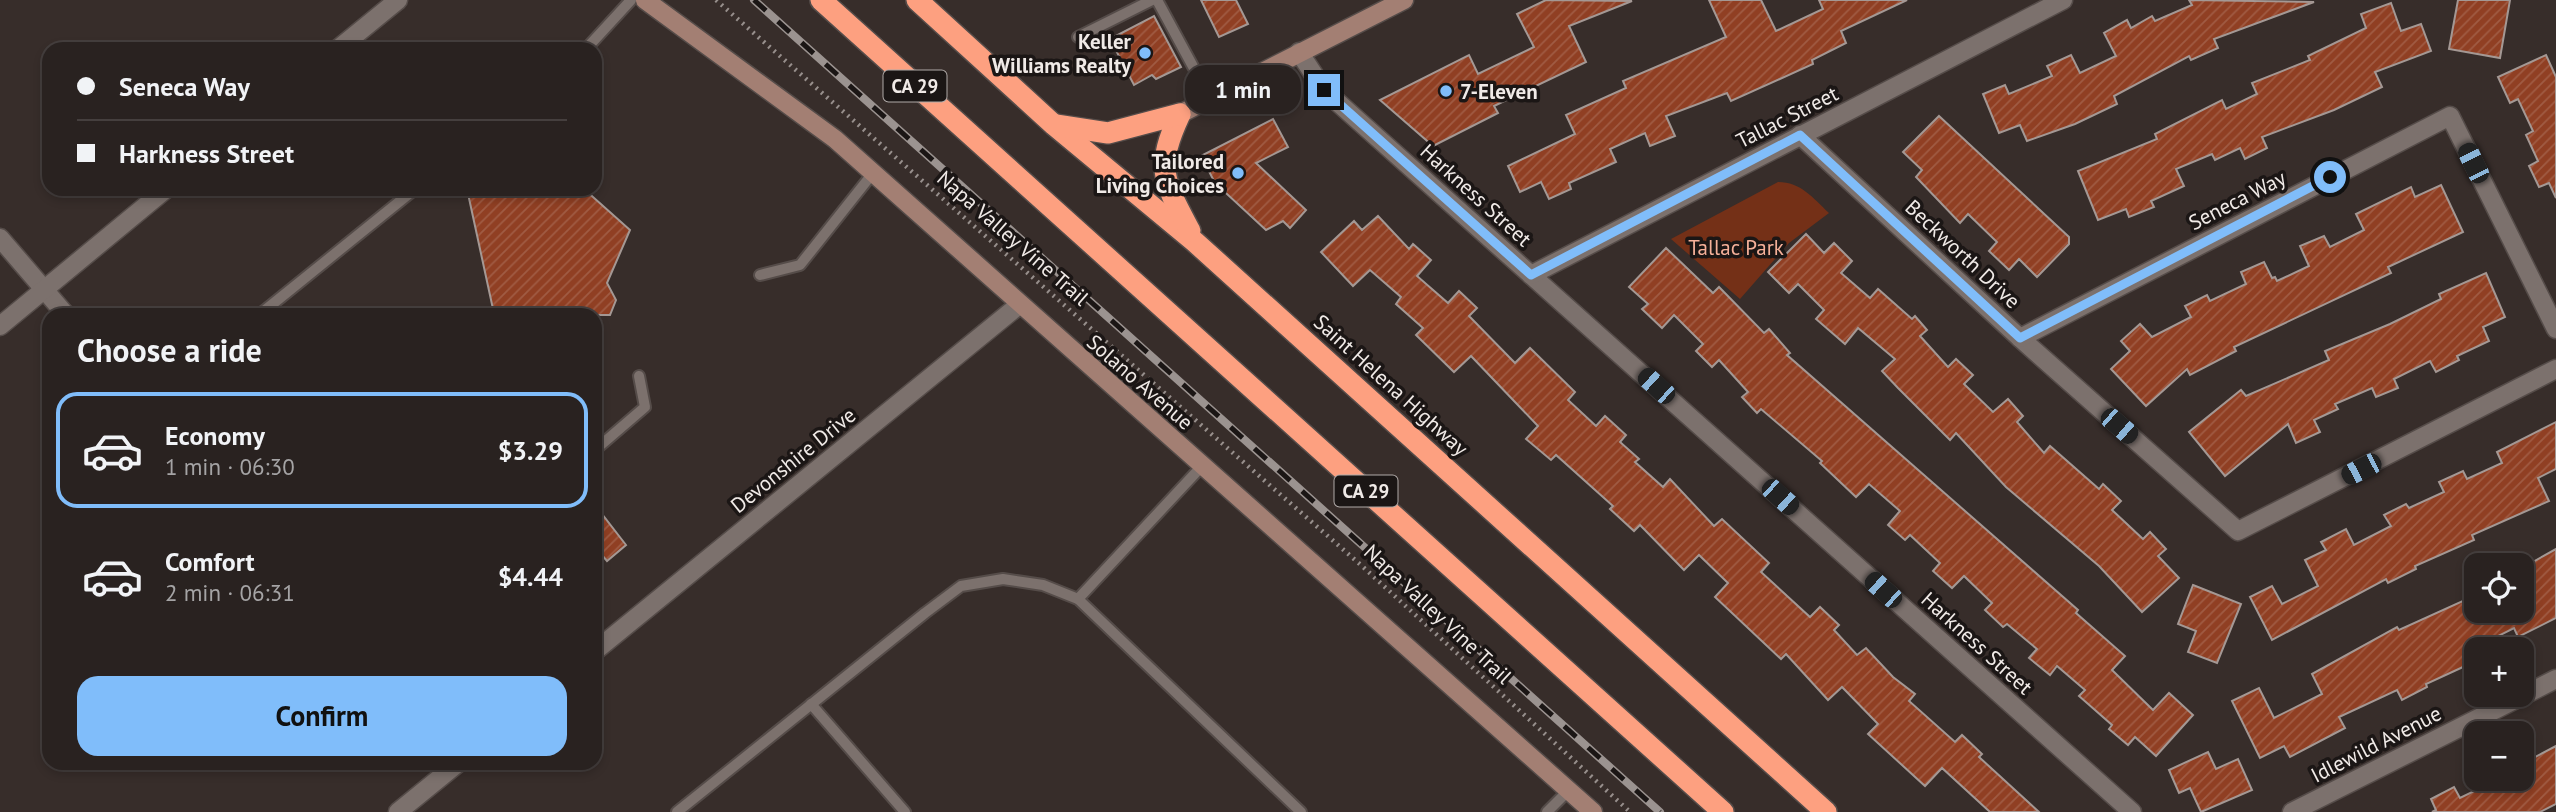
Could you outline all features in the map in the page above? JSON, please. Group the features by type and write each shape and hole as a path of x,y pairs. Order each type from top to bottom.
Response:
{"highway":[{"name":"CA 29","path":"821,0 1723,812"},
{"name":"Saint Helena Highway","path":"917,0 1054,125 1195,242 1826,812"},
{"path":"1054,125 1108,133 1180,114"},
{"path":"1180,114 1165,147 1166,181 1195,242"}],"street":[{"path":"347,42 398,0"},
{"name":"Solano Avenue","path":"645,0 835,139 1593,812"},
{"path":"1180,114 1404,0"},
{"name":"Tallac Street","path":"1531,275 2063,0"},
{"name":"Harkness Street","path":"1299,52 1324,90 2132,812"},
{"name":"Seneca Way","path":"2020,338 2450,116 2556,329"},
{"name":"Beckworth Drive","path":"1800,135 2020,338 2238,531 2556,369"},
{"path":"0,326 157,196"},
{"path":"0,238 60,308"},
{"name":"Devonshire Drive","path":"602,645 1019,305"},
{"name":"Idlewild Avenue","path":"2292,812 2556,679"},
{"path":"398,812 449,770"}],"lane":[{"path":"592,42 631,0"},
{"path":"1079,37 1155,0 1210,98"},
{"path":"760,275 800,265 873,173"},
{"path":"268,308 406,196"},
{"path":"602,444 645,407 639,376"},
{"path":"1078,599 1202,466"},
{"path":"677,812 961,586 1003,579 1043,585 1078,599 1300,812"},
{"path":"811,704 905,812"},
{"path":"1547,812 1569,790"}],"path":[{"name":"Napa Valley Vine Trail","path":"716,0 1362,566 1630,812"}],"green space":[{"name":"Tallac Park","path":"1778,182 1800,188 1829,213 1789,243 1740,299 1671,239"}],"building":[{"path":"1201,0 1236,0 1248,24 1219,37"},
{"path":"1546,0 1632,1 1569,26 1586,62 1494,106 1498,113 1433,146 1380,100 1469,55 1478,74 1534,47 1517,14"},
{"path":"1709,0 1761,0 1776,31 1823,9 1819,0 1907,0 1841,31 1846,43 1812,60 1813,64 1731,101 1727,93 1666,116 1675,136 1650,146 1645,133 1610,149 1616,162 1569,183 1571,189 1549,199 1541,182 1520,192 1508,166 1575,134 1566,115 1626,88 1623,81 1726,37"},
{"path":"2189,0 2314,2 2214,39 2218,48 2191,60 2189,56 2114,96 2117,104 2075,124 2027,141 2020,125 1999,133 1983,94 2005,85 2009,94 2052,76 2047,66 2071,55 2080,73 2116,56 2104,33 2127,20 2131,28 2152,16 2155,21 2192,5"},
{"path":"2458,0 2510,0 2500,58 2449,49"},
{"path":"2391,3 2401,31 2421,24 2431,51 2375,72 2382,87 2334,110 2262,137 2267,148 2245,159 2240,148 2215,160 2212,154 2176,169 2184,186 2151,201 2154,207 2129,217 2126,209 2098,220 2078,171 2157,139 2155,134 2222,100 2226,109 2257,94 2252,83 2310,60 2308,56 2366,28 2361,14"},
{"name":"Keller Williams Realty","path":"1154,16 1181,67 1156,79 1152,75 1134,85 1110,39"},
{"path":"2546,55 2556,77 2556,198 2549,183 2539,187 2529,166 2538,161 2526,135 2533,131 2518,99 2510,103 2498,77"},
{"path":"1939,116 2069,237 2069,244 2037,277 2019,259 2009,270 1989,251 1997,242 1968,214 1960,223 1916,177 1922,170 1903,152"},
{"name":"Tailored Living Choices","path":"1273,119 1288,147 1256,163 1306,210 1290,228 1283,221 1266,230 1215,183 1201,156"},
{"path":"2441,185 2463,232 2388,267 2391,273 2234,347 2236,351 2190,375 2187,369 2146,406 2111,369 2130,351 2121,341 2140,324 2152,337 2191,317 2185,306 2207,295 2210,301 2246,284 2241,272 2264,262 2272,278 2275,277 2277,281 2309,266 2300,246 2324,236 2330,247 2364,230 2356,214 2411,187 2415,197"},
{"path":"469,196 592,196 630,230 607,283 616,300 610,315 602,315 602,308 493,308"},
{"path":"1378,216 1409,249 1413,244 1431,260 1417,276 1448,303 1459,291 1477,308 1469,316 1515,363 1530,348 1575,392 1568,400 1596,426 1605,416 1626,435 1620,442 1639,459 1635,462 1663,487 1670,479 1714,526 1722,519 1769,563 1761,572 1810,617 1820,607 1839,625 1834,630 1857,655 1866,648 1893,677 1915,694 1909,701 1955,742 1962,735 1982,754 1979,757 2039,812 1990,812 1942,768 1925,786 1868,734 1878,724 1842,687 1828,700 1786,654 1781,659 1715,597 1728,583 1699,555 1684,570 1640,525 1634,531 1610,509 1613,506 1556,455 1551,460 1526,439 1538,426 1471,356 1454,372 1416,335 1423,328 1396,304 1401,297 1370,270 1353,286 1321,252 1354,221 1362,230"},
{"path":"1806,234 1824,253 1834,243 1852,261 1841,273 1870,298 1878,289 1912,319 1915,316 1927,330 1920,336 1948,367 1956,359 1973,375 1964,384 1993,412 2008,399 2023,416 2017,422 2044,453 2050,446 2099,489 2103,484 2121,501 2112,510 2143,539 2150,532 2166,549 2158,556 2179,578 2142,612 2099,566 2006,487 1956,433 1950,440 1898,388 1882,371 1895,359 1858,328 1845,344 1816,319 1824,310 1798,284 1789,293 1768,272"},
{"path":"1666,248 1713,293 1719,287 1764,333 1769,329 1790,353 1787,355 2078,610 2076,613 2125,656 2112,670 2153,710 2169,693 2193,715 2156,756 2135,737 2128,745 2109,729 2112,725 2079,696 2085,690 2057,666 2050,675 2029,658 2037,649 2007,624 2003,627 1985,610 1992,603 1964,576 1952,588 1933,571 1940,563 1910,535 1905,540 1888,525 1900,511 1869,484 1856,497 1820,463 1822,461 1761,409 1757,413 1742,397 1748,392 1719,360 1712,367 1696,351 1703,344 1674,315 1662,328 1642,309 1648,304 1629,287"},
{"path":"2486,273 2505,317 2483,327 2489,341 2457,356 2459,360 2436,372 2430,361 2394,379 2398,388 2376,397 2372,388 2335,404 2338,409 2314,420 2320,432 2296,443 2288,424 2225,476 2189,432 2241,390 2246,396 2329,360 2325,351 2390,324 2441,299 2439,294"},
{"path":"2556,422 2556,469 2538,478 2549,501 2472,535 2474,540 2415,566 2416,569 2388,583 2386,579 2272,640 2250,597 2272,586 2282,604 2318,586 2305,560 2326,550 2321,542 2346,529 2354,545 2391,526 2384,515 2406,504 2409,508 2444,492 2439,482 2463,471 2467,479 2502,463 2497,452"},
{"path":"602,514 626,545 607,561 602,555"},
{"path":"2556,549 2556,618 2518,637 2514,628 2496,637 2464,637 2464,667 2426,684 2427,687 2402,700 2397,690 2339,717 2345,728 2290,757 2284,746 2260,758 2232,701 2259,688 2274,718 2322,694 2312,674 2397,627 2399,630 2464,600 2464,623 2534,623 2534,561"},
{"path":"2193,585 2241,604 2217,663 2188,652 2196,631 2178,624"},
{"path":"2556,746 2556,804 2540,812 2432,812 2436,810 2431,799 2454,787 2460,798 2474,791 2534,791 2534,758"},
{"path":"2208,752 2216,769 2238,759 2252,790 2201,812 2190,788 2179,793 2169,770"}],"railway":[{"path":"754,0 1660,812"}],"place":[{"name":"Keller Williams Realty","path":"1145,53"},
{"name":"7-Eleven","path":"1446,91"},
{"name":"Tailored Living Choices","path":"1238,173"}],"route":[{"path":"1324,90 1531,275 1800,135 2020,338 2330,177"}]}
